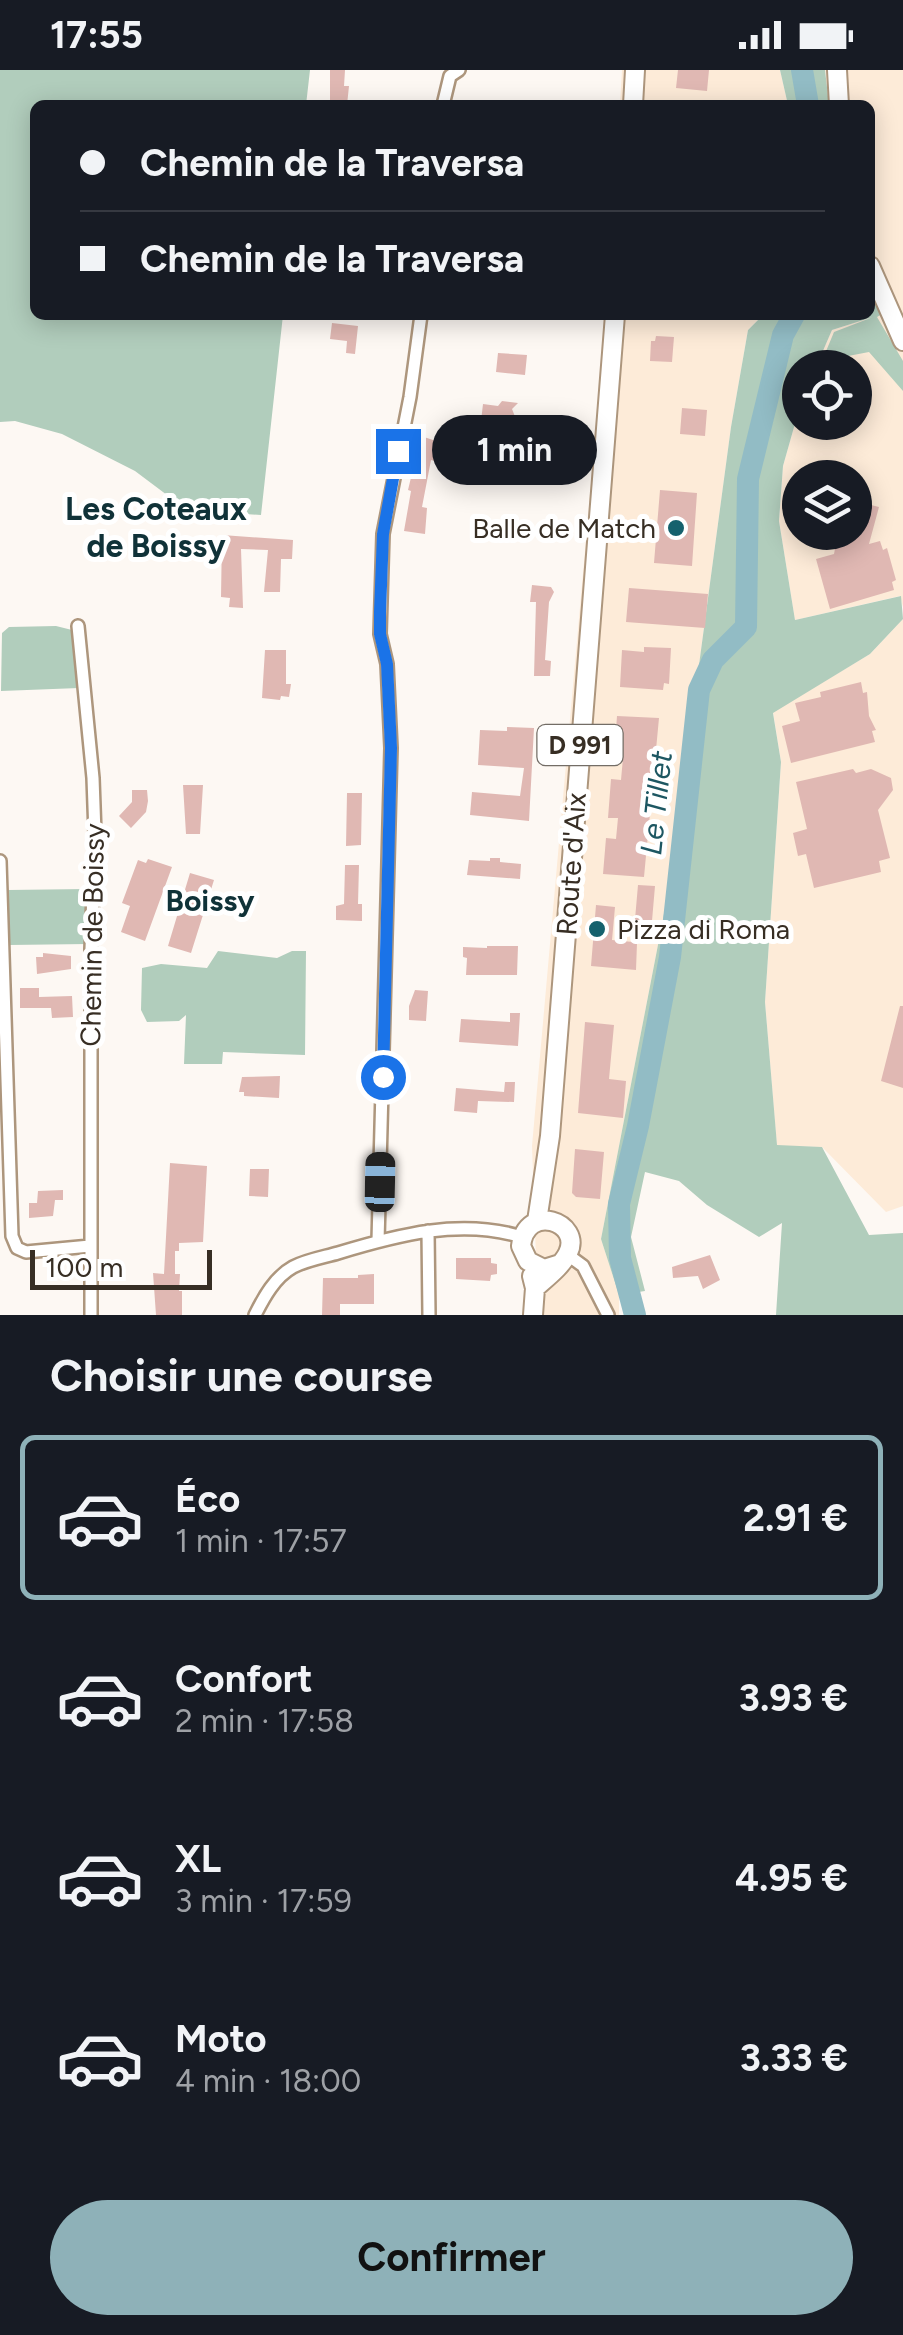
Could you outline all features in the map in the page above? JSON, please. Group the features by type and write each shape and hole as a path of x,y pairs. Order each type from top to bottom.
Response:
{"main road":[{"path":"632,100 635,70"},
{"path":"836,70 839,100"},
{"path":"875,277 903,340"},
{"name":"Route d'Aix","path":"537,1221 550,1136 615,320"},
{"name":"Route d'Aix","path":"544,1174 558,1223"},
{"path":"533,1315 535,1288 522,1252 522,1237 537,1221 558,1223 568,1234 564,1259 535,1288"},
{"path":"528,1261 544,1268 564,1259"}],"street":[{"path":"444,100 450,76 459,70"},
{"path":"378,1241 391,748 387,664 380,634 382,553 420,320"},
{"name":"Chemin de Boissy","path":"78,626 95,834 90,1315"},
{"path":"0,861 12,1236 17,1248 26,1252 90,1246"},
{"path":"255,1315 277,1280 295,1266 378,1241 428,1231 475,1228 522,1237"},
{"path":"428,1231 429,1315"},
{"path":"564,1259 583,1266 608,1315"}],"shaded area":[{"path":"622,70 780,70 787,100 620,100"},
{"path":"825,70 903,70 903,607 900,596 795,620 784,550 872,550 872,460 785,460 790,440 872,440 872,350 823,350 832,330 875,320 882,314 875,298 875,100 828,100"},
{"path":"606,320 758,320 748,330 731,427 669,888 601,1239 619,1295 619,1315 538,1315 532,1146"},
{"path":"782,480 782,540 779,521"},
{"path":"903,619 903,1206 886,1212 822,1147 777,1146 765,1002 781,762 773,712 870,654"}],"green space":[{"path":"0,70 310,70 307,100 30,100 30,320 282,320 261,515 187,510 135,471 62,434 15,421 0,422"},
{"path":"780,70 825,70 828,100 787,100"},
{"path":"875,298 882,314 877,317 903,361 903,391 872,355 872,350 827,350 834,332 875,320"},
{"path":"758,320 864,320 832,330 823,350 782,350 782,440 790,440 782,460 782,550 795,620 901,596 903,619 870,654 773,713 781,762 765,1002 777,1145 822,1147 869,1235 903,1233 903,1315 776,1315 782,1223 759,1237 707,1205 679,1181 645,1172 631,1237 645,1291 619,1295 601,1239 669,888 731,427 748,330"},
{"path":"56,626 72,630 79,688 1,691 2,633 9,627"},
{"path":"87,889 88,944 9,945 8,890"},
{"path":"218,951 277,958 292,951 306,951 305,1055 223,1052 222,1064 184,1064 186,1015 179,1021 147,1022 141,1010 142,968 161,964 207,968"}],"building":[{"path":"330,70 345,70 348,100 330,100"},
{"path":"678,70 709,70 707,91 676,88"},
{"path":"332,323 358,326 355,354 346,353 347,341 330,339"},
{"path":"656,336 674,337 672,362 650,361 651,341"},
{"path":"498,353 527,355 525,375 496,372"},
{"path":"502,401 518,403 512,409 516,419 511,425 481,421 483,404 498,406"},
{"path":"682,408 707,410 705,436 680,434"},
{"path":"421,436 442,443 438,462 431,460 422,507 427,508 425,534 404,531 411,491 408,490"},
{"name":"Balle de Match","path":"660,490 697,493 692,566 654,563"},
{"path":"872,505 879,507 872,533"},
{"path":"222,535 293,540 292,559 281,559 280,592 264,592 268,550 241,549 243,608 229,607 230,598 221,597"},
{"path":"880,541 883,550 887,548 896,580 892,582 894,590 830,609 816,559 834,554 835,550 872,550 872,543"},
{"path":"532,585 551,587 554,592 549,602 545,660 551,661 550,676 534,676 536,602 530,602"},
{"path":"629,588 708,594 705,628 626,622"},
{"path":"644,647 671,648 669,684 664,683 663,690 620,687 622,650 644,652"},
{"path":"265,650 286,650 289,697 262,698"},
{"path":"861,682 876,730 872,731 875,742 791,763 782,726 800,721 795,703"},
{"path":"617,716 659,718 644,877 603,874 606,838 616,839 618,818 608,818 611,779 621,780 623,758 614,757"},
{"path":"507,727 534,728 529,821 470,815 472,792 520,796 524,768 478,765 480,730 507,731"},
{"path":"853,769 856,773 871,769 891,778 893,790 878,810 890,858 879,861 881,872 814,888 806,854 798,856 793,833 807,829 796,782"},
{"path":"183,785 203,785 200,834 186,834"},
{"path":"132,790 147,790 148,801 146,812 131,828 119,816 132,802"},
{"path":"347,793 362,793 361,845 346,846"},
{"path":"490,858 521,864 520,879 467,875 469,860"},
{"path":"148,859 172,867 145,941 121,932 130,906 122,903 138,860 146,863"},
{"path":"345,865 359,865 358,904 362,904 362,921 336,920 336,906 344,904"},
{"path":"190,873 214,880 191,953 168,946"},
{"path":"638,885 655,886 650,944 637,943 636,970 591,966 596,905 615,907 612,940 633,942"},
{"path":"518,946 517,975 466,975 463,947"},
{"path":"43,953 71,956 71,969 37,974 36,957 43,957"},
{"path":"20,988 39,988 39,997 72,996 73,1017 52,1018 51,1008 20,1008"},
{"path":"415,990 428,991 426,1021 409,1020"},
{"path":"903,1006 903,1088 881,1081"},
{"path":"510,1013 520,1013 518,1046 459,1042 461,1019 510,1022"},
{"path":"585,1022 614,1025 609,1079 626,1081 623,1118 578,1113"},
{"path":"280,1076 279,1098 244,1096 244,1092 239,1092 242,1077"},
{"path":"505,1082 515,1082 514,1102 478,1101 477,1113 454,1111 456,1088 504,1092"},
{"path":"575,1149 604,1152 600,1199 576,1197 572,1193"},
{"path":"170,1163 207,1166 203,1242 179,1243 179,1251 175,1251 182,1315 156,1315 153,1273 164,1274"},
{"path":"250,1169 269,1169 268,1197 249,1196"},
{"path":"63,1190 63,1200 55,1200 53,1216 29,1218 29,1203 37,1203 38,1191"},
{"path":"710,1255 720,1280 703,1289 698,1276 673,1278 672,1267"},
{"path":"456,1258 491,1258 491,1263 497,1264 497,1274 491,1275 490,1281 456,1279"},
{"path":"374,1274 374,1304 340,1304 340,1315 322,1315 323,1278"}],"waterway":[{"name":"Le Tillet","path":"802,70 807,100"},
{"name":"Le Tillet","path":"635,1315 620,1258 619,1204 670,957 699,690 713,660 746,627 748,479 783,335 791,320"}],"place":[{"name":"Balle de Match","path":"676,528"},
{"name":"Pizza di Roma","path":"597,929"}],"district":[{"name":"Les Coteaux de Boissy","path":"156,528"},
{"name":"Boissy","path":"210,900"}],"route":[{"path":"383,1077 391,748 380,612 383,534 398,451"}]}
